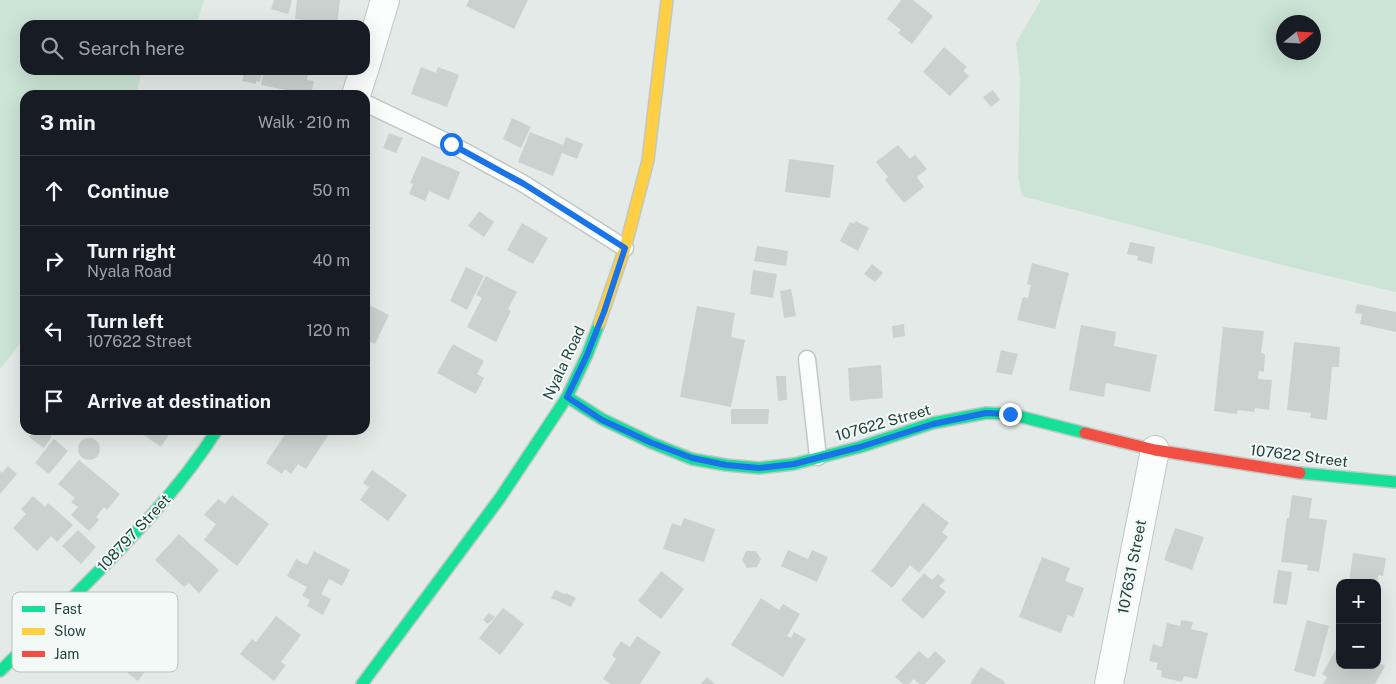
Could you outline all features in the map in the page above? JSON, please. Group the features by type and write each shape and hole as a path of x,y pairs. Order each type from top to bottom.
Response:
{"street":[{"path":"370,48 384,0"},
{"name":"Nyala Road","path":"362,684 500,498 567,397 590,346 625,248 648,160 667,0"},
{"path":"357,90 362,75"},
{"name":"107622 Street","path":"567,397 610,424 652,443 692,458 726,465 759,468 794,464 860,447 933,424 986,413 1010,414 1155,450 1213,460 1308,474 1396,482"},
{"name":"108797 Street","path":"78,592 161,506 214,435"},
{"name":"107631 Street","path":"1109,684 1155,450"},
{"name":"108797 Street","path":"0,671 12,659"}],"lane":[{"path":"370,105 451,144 524,184 625,248"},
{"path":"807,359 818,457"}],"green space":[{"path":"0,0 204,0 198,20 20,20 20,75 141,75 137,90 20,90 20,343 0,369"},
{"path":"1041,0 1396,0 1396,292 1286,266 1022,196 1018,177 1020,79 1016,43"}],"building":[{"path":"274,0 292,0 288,14 271,9"},
{"path":"297,0 340,0 338,20 295,19"},
{"path":"469,0 528,0 514,29 466,6"},
{"path":"901,0 913,0 933,16 912,44 898,33 901,30 887,19"},
{"path":"944,47 967,67 963,71 969,76 950,96 923,72"},
{"path":"421,67 436,73 438,67 459,75 447,107 411,94"},
{"path":"244,75 261,75 260,82 256,81 256,84 242,81"},
{"path":"263,75 308,75 307,80 314,81 312,90 286,90 261,85"},
{"path":"993,90 1000,100 991,107 983,97"},
{"path":"512,118 531,127 521,148 503,139"},
{"path":"530,132 563,145 566,137 583,144 577,159 562,153 553,176 518,162"},
{"path":"389,133 403,138 396,153 383,148"},
{"path":"898,145 910,159 915,155 927,169 917,177 924,187 904,203 885,180 888,177 876,162"},
{"path":"422,156 460,172 449,200 429,191 425,201 409,194 413,184 410,183"},
{"path":"789,159 834,165 830,198 785,192"},
{"path":"479,211 494,222 484,237 468,226"},
{"path":"856,221 869,228 858,251 840,241 850,222 854,224"},
{"path":"522,223 548,238 533,264 507,250"},
{"path":"1130,242 1155,247 1152,264 1137,260 1138,256 1127,254"},
{"path":"757,246 788,251 786,266 754,261"},
{"path":"1032,263 1069,273 1055,329 1017,320 1023,297 1028,298 1031,285 1027,284"},
{"path":"872,264 883,273 875,282 864,274"},
{"path":"466,267 484,276 467,310 450,301"},
{"path":"753,270 777,274 773,298 750,294"},
{"path":"486,276 517,292 508,309 511,311 496,342 467,327 482,298 476,295"},
{"path":"791,289 796,316 784,318 780,291"},
{"path":"1357,304 1396,312 1396,332 1360,324 1362,314 1355,313"},
{"path":"370,306 389,315 375,344 370,342"},
{"path":"697,306 735,313 731,337 745,340 731,407 680,397"},
{"path":"904,324 905,336 893,338 892,326"},
{"path":"1081,325 1116,332 1114,346 1157,355 1150,392 1106,383 1104,397 1069,390"},
{"path":"1223,327 1264,331 1261,353 1265,354 1264,372 1259,371 1258,379 1272,380 1269,410 1255,408 1254,412 1238,410 1237,414 1214,411"},
{"path":"1294,342 1340,347 1339,367 1332,367 1327,420 1310,418 1311,413 1287,410"},
{"path":"453,344 484,361 477,374 484,378 476,394 437,373"},
{"path":"1001,350 1018,354 1012,375 996,372"},
{"path":"881,365 883,398 850,401 848,368"},
{"path":"776,376 786,376 787,400 778,401"},
{"path":"731,409 769,409 768,424 731,424"},
{"path":"31,435 52,436 44,448 29,437"},
{"path":"143,435 169,435 161,447"},
{"path":"285,435 328,435 306,469 298,464 291,474 285,469 282,474 266,463"},
{"path":"89,438 97,441 100,449 97,457 89,460 81,457 78,449 81,441"},
{"path":"54,439 68,451 49,474 35,463"},
{"path":"79,460 120,494 107,510 104,507 96,517 99,520 89,531 71,515 78,507 71,502 75,498 58,484"},
{"path":"8,466 17,474 0,494 0,471 2,473"},
{"path":"372,470 407,495 388,521 360,500 369,487 363,483"},
{"path":"232,495 269,524 237,566 204,540 216,524 204,515 218,499 225,504"},
{"path":"1292,495 1312,498 1309,518 1327,520 1319,572 1307,570 1308,565 1281,562"},
{"path":"33,496 45,507 48,503 73,525 57,542 51,536 37,551 13,528 26,514 21,509"},
{"path":"923,503 949,523 942,532 948,537 919,573 910,565 892,588 871,571"},
{"path":"684,518 715,529 704,562 663,549 672,523 681,526"},
{"path":"1175,528 1204,537 1192,570 1164,560"},
{"path":"78,530 96,547 81,564 62,546"},
{"path":"179,534 219,570 199,593 189,583 184,587 155,560"},
{"path":"788,550 808,559 812,550 828,557 817,582 781,566"},
{"path":"314,551 350,570 342,586 329,579 321,594 331,599 323,615 307,606 310,600 302,596 307,587 287,576 296,559 307,565"},
{"path":"746,551 756,551 761,559 757,567 747,568 742,560"},
{"path":"1353,553 1386,558 1383,576 1378,575 1378,579 1350,579"},
{"path":"1042,557 1070,568 1065,581 1084,588 1073,617 1068,615 1061,633 1019,617"},
{"path":"1278,570 1292,572 1287,605 1273,603"},
{"path":"661,571 684,589 661,619 638,601"},
{"path":"924,573 932,580 938,574 945,580 939,586 946,592 923,619 901,600"},
{"path":"555,590 576,598 571,607 551,598"},
{"path":"761,598 779,610 783,604 800,614 787,636 791,638 794,632 806,639 783,677 731,645"},
{"path":"503,608 524,624 500,655 479,638"},
{"path":"489,613 495,617 488,624 483,620"},
{"path":"276,616 301,635 281,662 286,665 274,681 240,654 252,639 256,642"},
{"path":"1181,620 1193,622 1191,629 1208,633 1197,679 1184,676 1182,682 1161,677 1162,671 1156,669 1158,663 1149,661 1153,644 1162,647 1167,623 1180,626"},
{"path":"1307,620 1329,626 1315,677 1294,671"},
{"path":"637,636 661,652 640,684 611,684 603,679 616,659 612,655 621,641 630,647"},
{"path":"1336,650 1336,669 1381,669 1381,664 1385,666 1375,684 1323,684 1327,677 1322,674"},
{"path":"919,651 928,659 935,651 946,661 925,684 919,684 914,679 909,684 903,684 895,677"},
{"path":"981,667 1005,682 1004,684 970,684"},
{"path":"127,672 145,672 138,681"},
{"path":"707,677 715,684 701,684"}],"traffic: fast":[{"path":"362,684 500,498 567,397 599,324"},
{"path":"567,397 602,419 652,443 692,459 759,468 794,464 860,447 933,423 986,413 1010,414 1085,433"},
{"path":"79,592 152,515 186,474 214,435"},
{"path":"1300,473 1396,482"},
{"path":"0,671 12,659"}],"traffic: slow":[{"path":"599,324 625,248 648,160 667,0"}],"traffic: jam":[{"path":"1085,433 1155,450 1300,473"}],"route":[{"path":"451,144 524,184 625,248 604,312 587,355 567,397 602,420 652,443 692,458 726,465 759,468 794,464 966,416 986,413 1010,414"}]}
